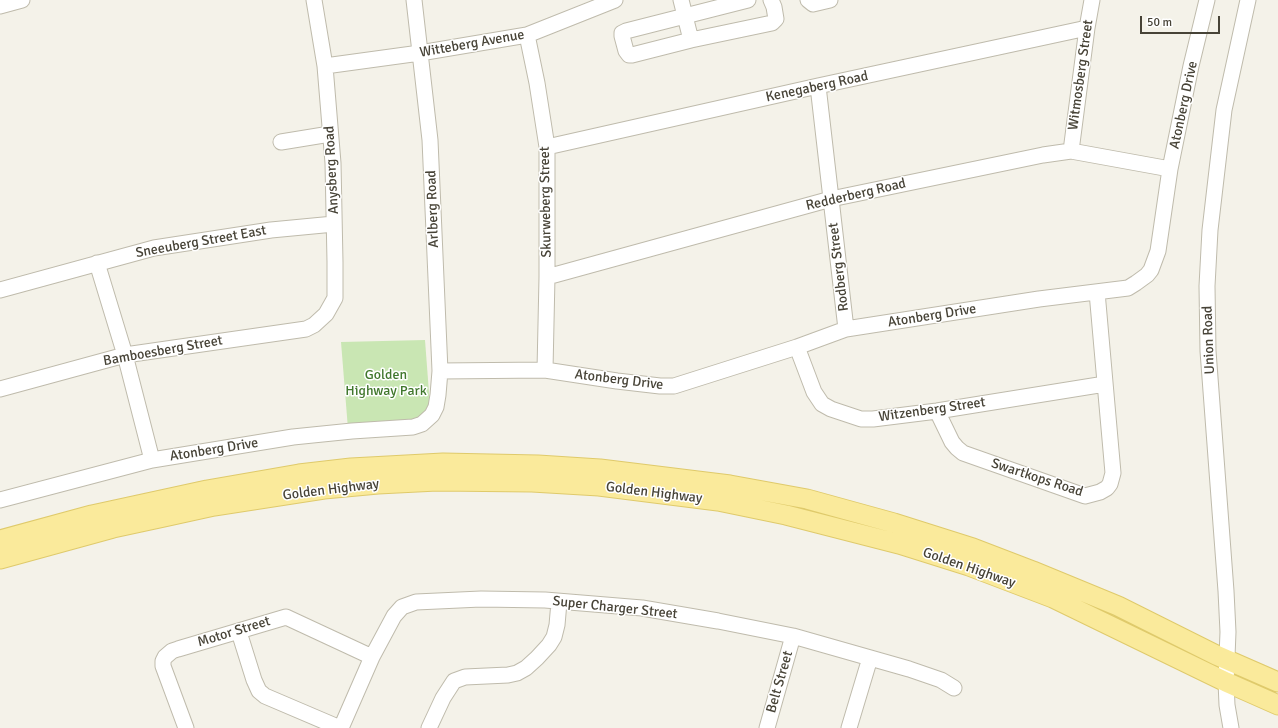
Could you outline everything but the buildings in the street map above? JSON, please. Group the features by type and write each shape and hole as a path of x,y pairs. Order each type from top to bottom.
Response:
{"main road":[{"name":"Golden Highway","path":"0,540 114,510 207,490 299,474 351,468 435,464 538,465 600,469 730,485 807,499 894,523 973,548 1118,606 1216,655 1278,682"},
{"name":"Golden Highway","path":"0,559 114,528 214,506 324,489 437,481 532,482 599,486 704,499 786,515 899,544 969,566 1053,598 1226,682 1278,705"}],"street":[{"path":"0,6 22,0"},
{"name":"Anysberg Road","path":"306,329 314,325 322,318 330,308 335,298 333,163 325,66 314,0"},
{"name":"Arlberg Road","path":"414,0 430,140 440,371 436,407 430,417"},
{"name":"Witteberg Avenue","path":"325,66 420,53 527,35 615,0"},
{"path":"681,0 691,40"},
{"path":"748,0 626,31 622,33 626,51 629,55 632,55 691,40 772,23 776,19 774,7 770,0"},
{"path":"808,0 812,4 830,0"},
{"name":"Witmosberg Street","path":"1071,151 1092,0"},
{"name":"Atonberg Drive","path":"440,371 545,370 617,381 660,386 674,386 797,347 846,329 1031,300 1128,288 1136,284 1147,275 1151,270 1158,251 1170,169 1191,66 1207,0"},
{"name":"Union Road","path":"1231,728 1227,705 1226,682 1228,632 1208,351 1207,286 1212,216 1224,110 1248,0"},
{"name":"Kenegaberg Road","path":"547,147 818,86 1087,28"},
{"name":"Skurweberg Street","path":"527,35 537,83 547,147 545,370"},
{"name":"Rodberg Street","path":"818,86 846,329"},
{"path":"281,142 330,134"},
{"name":"Redderberg Road","path":"547,277 831,199 1043,155 1071,151 1170,169"},
{"name":"Sneeuberg Street East","path":"0,290 162,246 271,230 334,224"},
{"path":"97,263 125,355 152,460"},
{"name":"Swartkops Road","path":"937,411 952,442 963,452 1085,496 1100,492 1107,488 1114,473 1097,292"},
{"name":"Bamboesberg Street","path":"0,389 125,355 306,329"},
{"name":"Witzenberg Street","path":"797,347 814,392 822,404 831,409 867,419 937,411 1106,384"},
{"name":"Atonberg Drive","path":"0,500 152,460 293,437 413,427 422,424 430,417"},
{"name":"Super Charger Street","path":"341,728 372,657 394,616 402,607 410,603 481,599 545,600 642,608 793,636 935,678 954,688"},
{"path":"429,728 443,698 454,681 465,678 517,673 526,668 537,658 554,637 557,625 558,602"},
{"name":"Motor Street","path":"186,728 164,671 163,661 168,654 178,648 239,632 286,617 372,657"},
{"path":"239,632 254,680 259,691 265,696 341,728"},
{"name":"Belt Street","path":"767,728 793,636"},
{"path":"849,728 870,658"}],"green space":[{"name":"Golden Highway Park","path":"425,340 430,406 421,417 406,424 348,429 341,342"}]}
